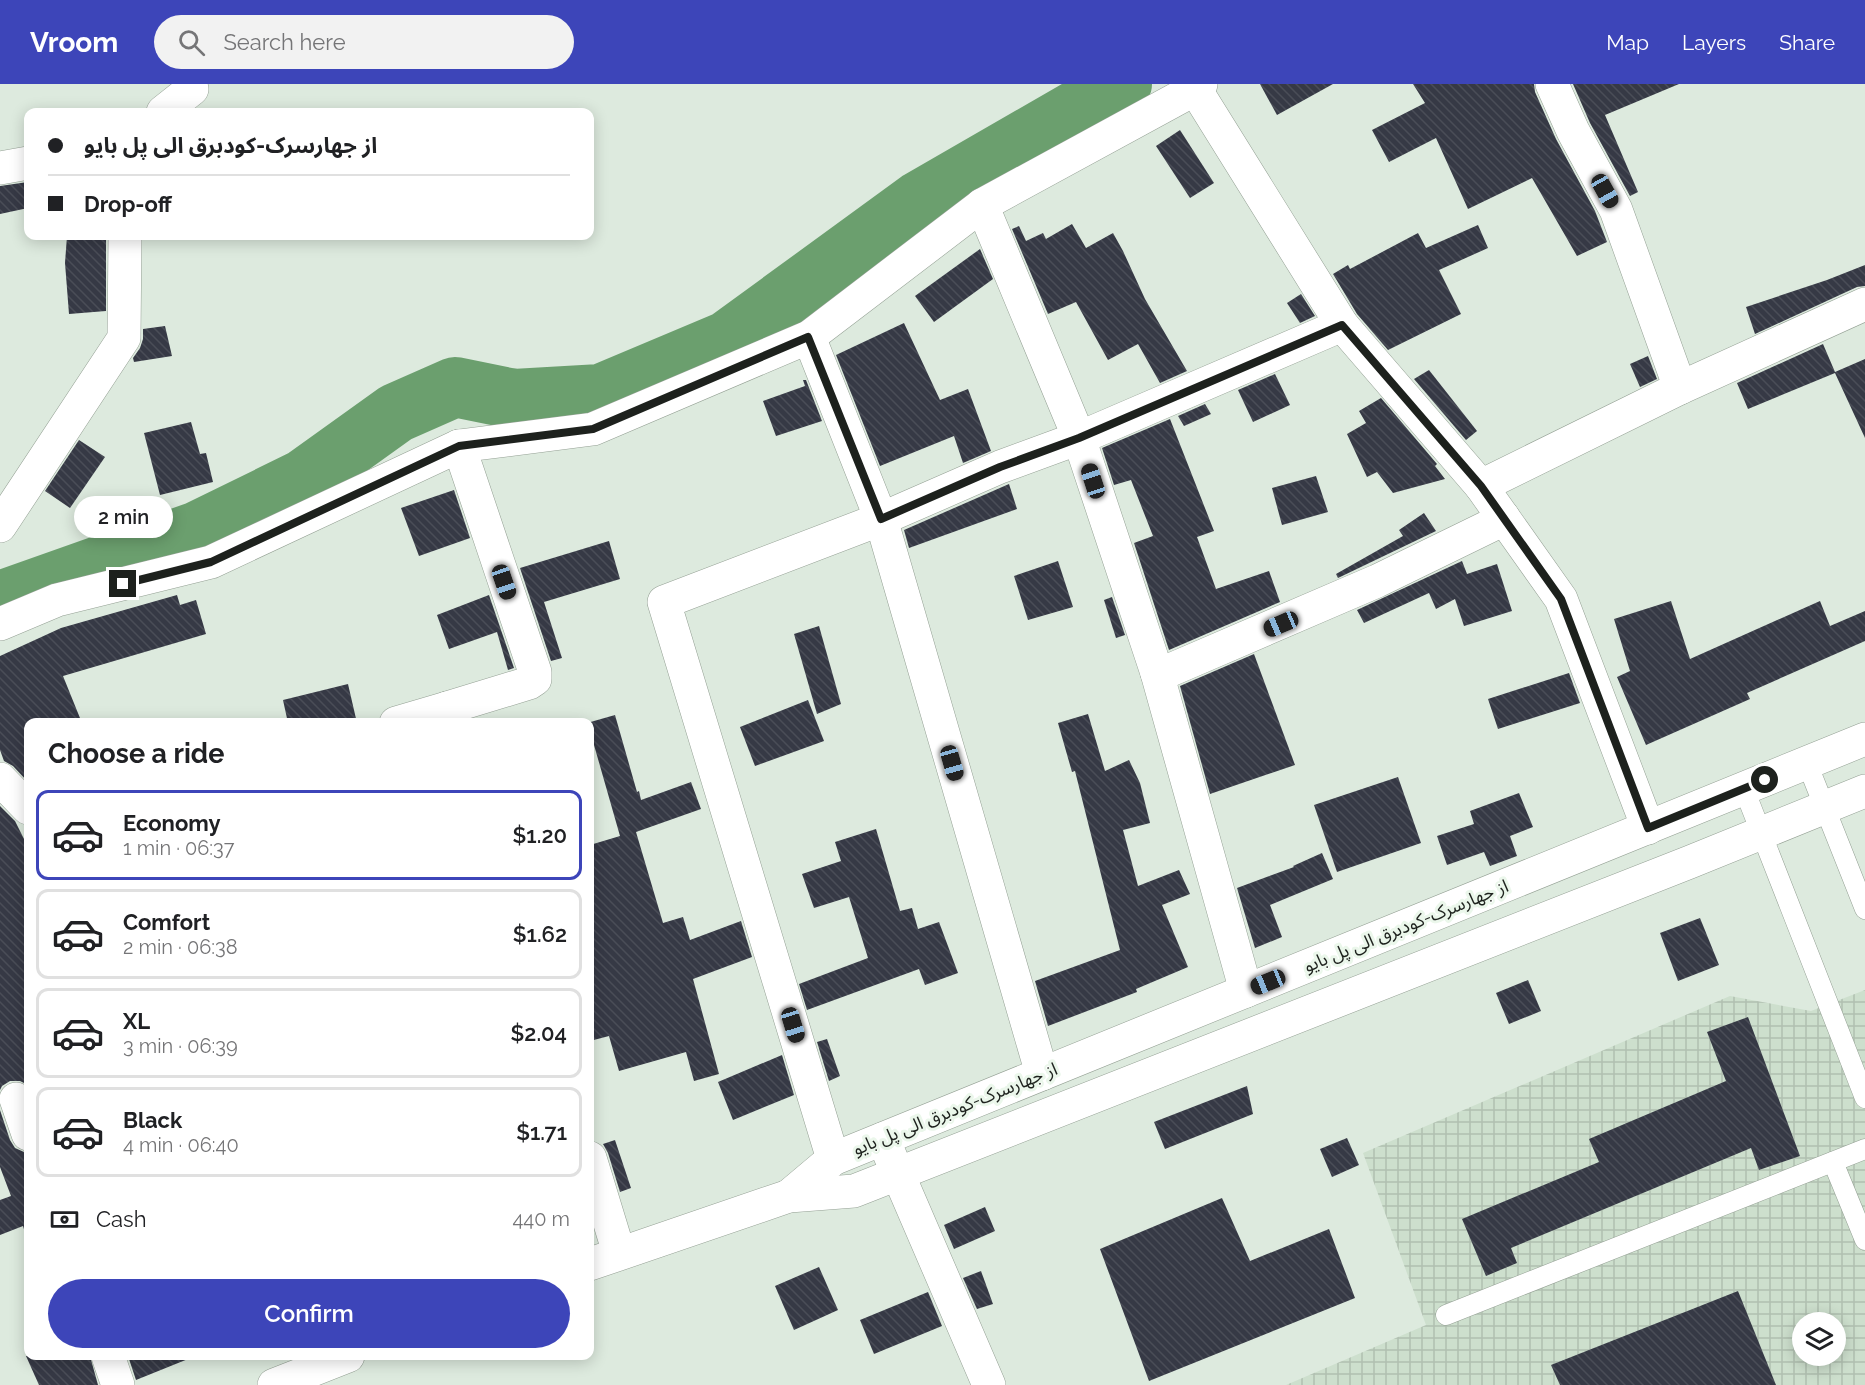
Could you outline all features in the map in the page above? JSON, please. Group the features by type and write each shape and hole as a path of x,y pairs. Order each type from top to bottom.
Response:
{"street":[{"path":"169,108 192,89 190,84"},
{"path":"1552,84 1573,131 1616,210 1680,388"},
{"path":"0,624 57,600 211,562 459,446 593,429 808,337 982,205 1196,86 1342,325 1481,486 1561,599 1648,828"},
{"path":"0,168 24,163"},
{"path":"982,205 1079,438 1157,673 1246,991"},
{"path":"0,526 124,338 125,240"},
{"path":"1481,486 1680,388 1865,304"},
{"path":"833,1159 664,602 881,519 1000,467 1079,438 1342,325"},
{"path":"808,337 881,519 1042,1074"},
{"path":"434,718 449,716 535,679 535,672 459,446"},
{"path":"1157,673 1178,667 1377,581 1496,523 1503,517"},
{"name":"از جهارسرک-کودبرق الی پل بایو","path":"789,1196 833,1159 1865,739"},
{"path":"0,779 24,804"},
{"name":"از جهارسرک-کودبرق الی پل بایو","path":"594,1262 789,1196 854,1191 1762,833 1865,790"},
{"path":"16,1100 24,1123"},
{"path":"883,1139 989,1385"},
{"path":"594,1171 619,1253"},
{"path":"109,1360 118,1385"},
{"path":"274,1385 328,1360"}],"lane":[{"path":"1807,763 1865,909"},
{"path":"1744,789 1865,1098"},
{"path":"1446,1315 1865,1149"},
{"path":"1833,1162 1865,1240"}],"shaded area":[{"path":"1865,990 1865,1385 1286,1385 1426,1325 1363,1153 1730,996 1811,1011"}],"building":[{"path":"1260,84 1333,84 1277,115"},
{"path":"1413,84 1534,84 1535,92 1556,139 1595,211 1607,242 1577,256 1532,178 1468,209 1436,138 1389,162 1372,130 1425,103"},
{"path":"1573,84 1679,84 1605,115 1638,192 1630,196 1590,123"},
{"path":"1180,130 1214,183 1190,198 1156,146"},
{"path":"24,183 24,209 0,214 0,186"},
{"path":"1072,224 1086,248 1113,233 1145,299 1187,371 1160,383 1138,344 1108,360 1076,302 1048,314 1012,229 1019,226 1026,241 1043,233 1046,239"},
{"path":"1478,225 1488,248 1439,270 1461,314 1388,350 1357,314 1333,274 1348,265 1350,269 1418,233 1426,248"},
{"path":"67,240 106,240 106,311 69,314 65,263"},
{"path":"980,249 993,279 934,322 915,296"},
{"path":"1865,265 1865,286 1857,287 1755,334 1746,307"},
{"path":"1301,294 1315,316 1300,323 1287,303"},
{"path":"904,323 940,400 968,389 991,451 963,463 954,436 880,466 836,355"},
{"path":"165,326 172,356 134,362 133,358 143,339 143,329"},
{"path":"1823,344 1835,372 1865,359 1865,438 1835,373 1748,409 1737,383"},
{"path":"1648,356 1657,379 1640,387 1630,364"},
{"path":"1429,370 1477,431 1466,440 1414,379"},
{"path":"1275,374 1290,405 1253,422 1238,390"},
{"path":"803,380 806,380 822,421 776,436 763,401 805,386"},
{"path":"1381,398 1437,464 1435,466 1445,479 1393,493 1377,472 1367,477 1347,434 1366,423 1359,411"},
{"path":"1205,404 1211,414 1184,426 1178,416"},
{"path":"1170,419 1214,531 1197,537 1216,589 1269,571 1280,602 1169,650 1134,543 1153,536 1131,480 1114,485 1102,448"},
{"path":"191,422 200,454 206,453 213,482 160,495 144,433"},
{"path":"79,440 105,457 70,508 45,491"},
{"path":"1316,476 1328,512 1282,525 1272,488"},
{"path":"1009,484 1017,509 909,548 904,530"},
{"path":"454,490 470,538 419,556 401,508"},
{"path":"1424,513 1436,531 1338,578 1336,574 1403,536 1399,530"},
{"path":"609,541 620,579 544,602 562,658 551,661 520,568"},
{"path":"1058,561 1073,607 1028,620 1014,576"},
{"path":"1462,561 1467,574 1497,564 1512,611 1464,626 1455,599 1436,609 1429,593 1364,623 1357,610"},
{"path":"177,595 180,605 196,600 206,634 63,676 80,718 24,718 24,778 13,766 4,761 0,750 0,656 61,628"},
{"path":"489,595 514,668 508,670 497,632 449,649 437,615"},
{"path":"1112,597 1125,635 1116,638 1104,600"},
{"path":"1671,601 1690,659 1820,601 1830,626 1865,611 1865,641 1747,693 1750,699 1646,745 1617,677 1630,671 1614,619"},
{"path":"819,626 841,704 817,714 794,634"},
{"path":"1254,654 1295,765 1210,794 1180,686"},
{"path":"1569,673 1580,703 1498,729 1488,699"},
{"path":"348,684 356,718 287,718 283,700"},
{"path":"808,700 824,741 755,766 740,727"},
{"path":"1088,714 1105,771 1129,760 1140,783 1150,823 1123,830 1138,886 1179,870 1190,894 1162,905 1188,967 1136,989 1137,992 1048,1026 1035,981 1120,950 1075,771 1072,772 1058,723"},
{"path":"615,715 641,800 691,782 701,809 636,832 663,923 683,917 690,940 741,921 752,957 693,979 719,1074 694,1081 686,1052 619,1071 609,1036 594,1040 594,844 620,836 594,745 594,721"},
{"path":"1398,777 1421,843 1337,872 1314,805"},
{"path":"1519,793 1533,827 1510,836 1517,856 1490,866 1484,852 1447,865 1437,836 1474,824 1470,811"},
{"path":"0,806 15,821 24,839 24,1083 10,1081 0,1090"},
{"path":"876,829 900,911 912,908 918,929 939,922 958,973 925,985 919,969 807,1010 799,984 868,958 849,897 814,908 802,874 841,861 835,842"},
{"path":"1322,853 1333,879 1270,905 1282,937 1255,948 1237,888 1294,867"},
{"path":"1700,918 1719,965 1678,981 1660,933"},
{"path":"1528,980 1541,1011 1509,1024 1496,993"},
{"path":"1748,1017 1800,1156 1759,1170 1751,1148 1511,1248 1517,1263 1486,1276 1462,1219 1599,1162 1589,1139 1726,1081 1707,1032"},
{"path":"827,1039 840,1076 829,1081 817,1042"},
{"path":"782,1055 794,1095 733,1120 718,1082"},
{"path":"1247,1086 1253,1114 1165,1149 1154,1122"},
{"path":"0,1110 10,1140 15,1148 24,1152 24,1229 23,1226 0,1235 0,1200 11,1196 0,1167"},
{"path":"1347,1138 1359,1165 1332,1177 1320,1149"},
{"path":"615,1140 631,1188 620,1192 603,1144"},
{"path":"1222,1198 1250,1261 1329,1229 1355,1298 1149,1381 1100,1249"},
{"path":"985,1207 995,1231 954,1249 944,1225"},
{"path":"819,1267 838,1310 794,1330 775,1286"},
{"path":"981,1271 993,1304 977,1309 963,1278"},
{"path":"1738,1291 1776,1385 1560,1385 1551,1365"},
{"path":"928,1292 942,1326 874,1354 860,1320"},
{"path":"28,1360 91,1360 98,1385 39,1385"},
{"path":"129,1360 186,1360 136,1380"}],"waterway":[{"path":"0,601 198,531 304,479 396,413 455,387 514,399 601,394 727,341 919,201 1122,84"}],"route":[{"path":"123,584 211,562 459,446 593,429 808,337 881,519 1000,467 1079,438 1342,325 1481,486 1561,599 1648,828 1765,780"}]}
